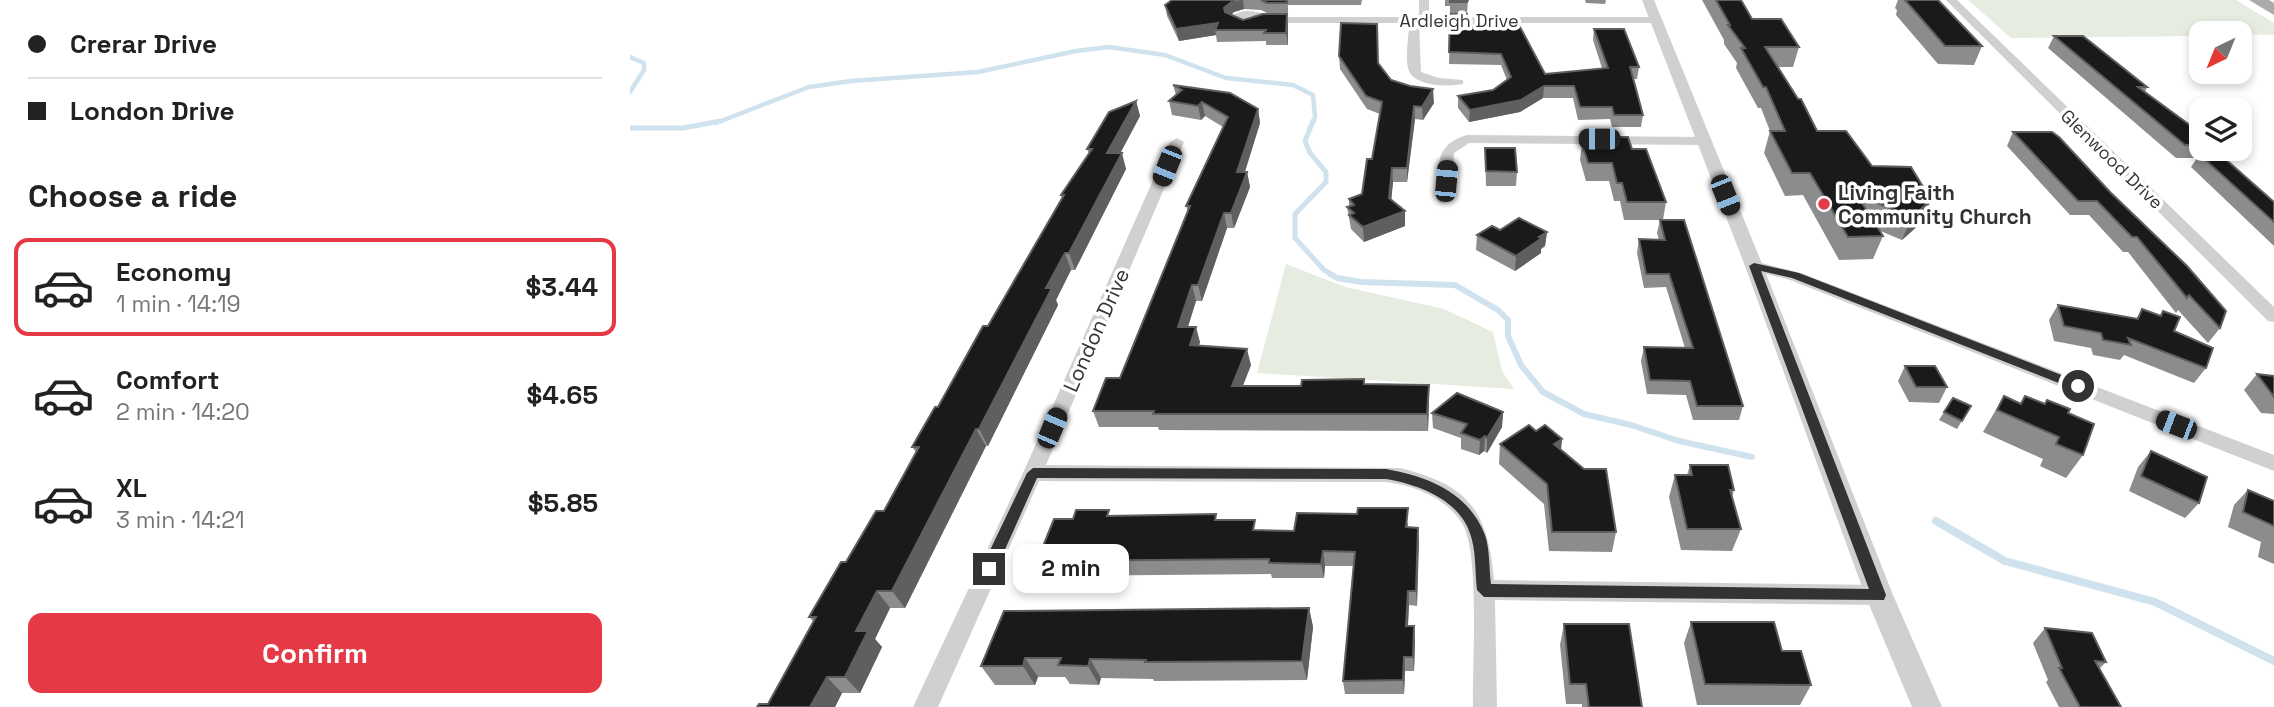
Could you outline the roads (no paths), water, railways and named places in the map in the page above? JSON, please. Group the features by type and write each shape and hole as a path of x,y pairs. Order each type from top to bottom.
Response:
{"main road":[{"path":"2257,0 2274,10"}],"street":[{"path":"1414,20 1424,16 1424,0"},
{"path":"1648,0 1754,266 1879,595 1927,707"},
{"name":"Glenwood Drive","path":"1951,0 2274,317"},
{"path":"1410,8 1409,17 1414,20"},
{"name":"Ardleigh Drive","path":"1263,19 1656,20"},
{"path":"1414,20 1416,74 1438,82 1459,82"},
{"path":"1444,199 1447,152 1467,139 1702,141"},
{"name":"London Drive","path":"925,707 1033,473 1177,142"},
{"path":"1754,266 1795,276 2274,463"},
{"path":"1033,473 1401,475 1448,495 1471,521 1479,537 1484,590 1485,707"},
{"path":"1484,590 1879,595"}],"waterway":[{"path":"716,123 809,87 851,81 978,72 1076,51 1109,47 1165,55 1226,78 1293,85 1313,95 1313,123"},
{"path":"630,57 644,63 644,70 630,92"},
{"path":"630,128 683,128 721,121"},
{"path":"1313,121 1305,141 1310,153 1326,172 1326,182 1295,214 1295,238 1324,270 1333,275"},
{"path":"1330,274 1337,278 1361,282 1455,285 1498,310 1508,320 1508,336 1521,365 1543,392 1584,414 1631,425 1679,441 1752,457"},
{"path":"1936,521 2005,561 2155,602 2274,661"}],"place":[{"name":"Living Faith Community Church","path":"1824,204"}]}
